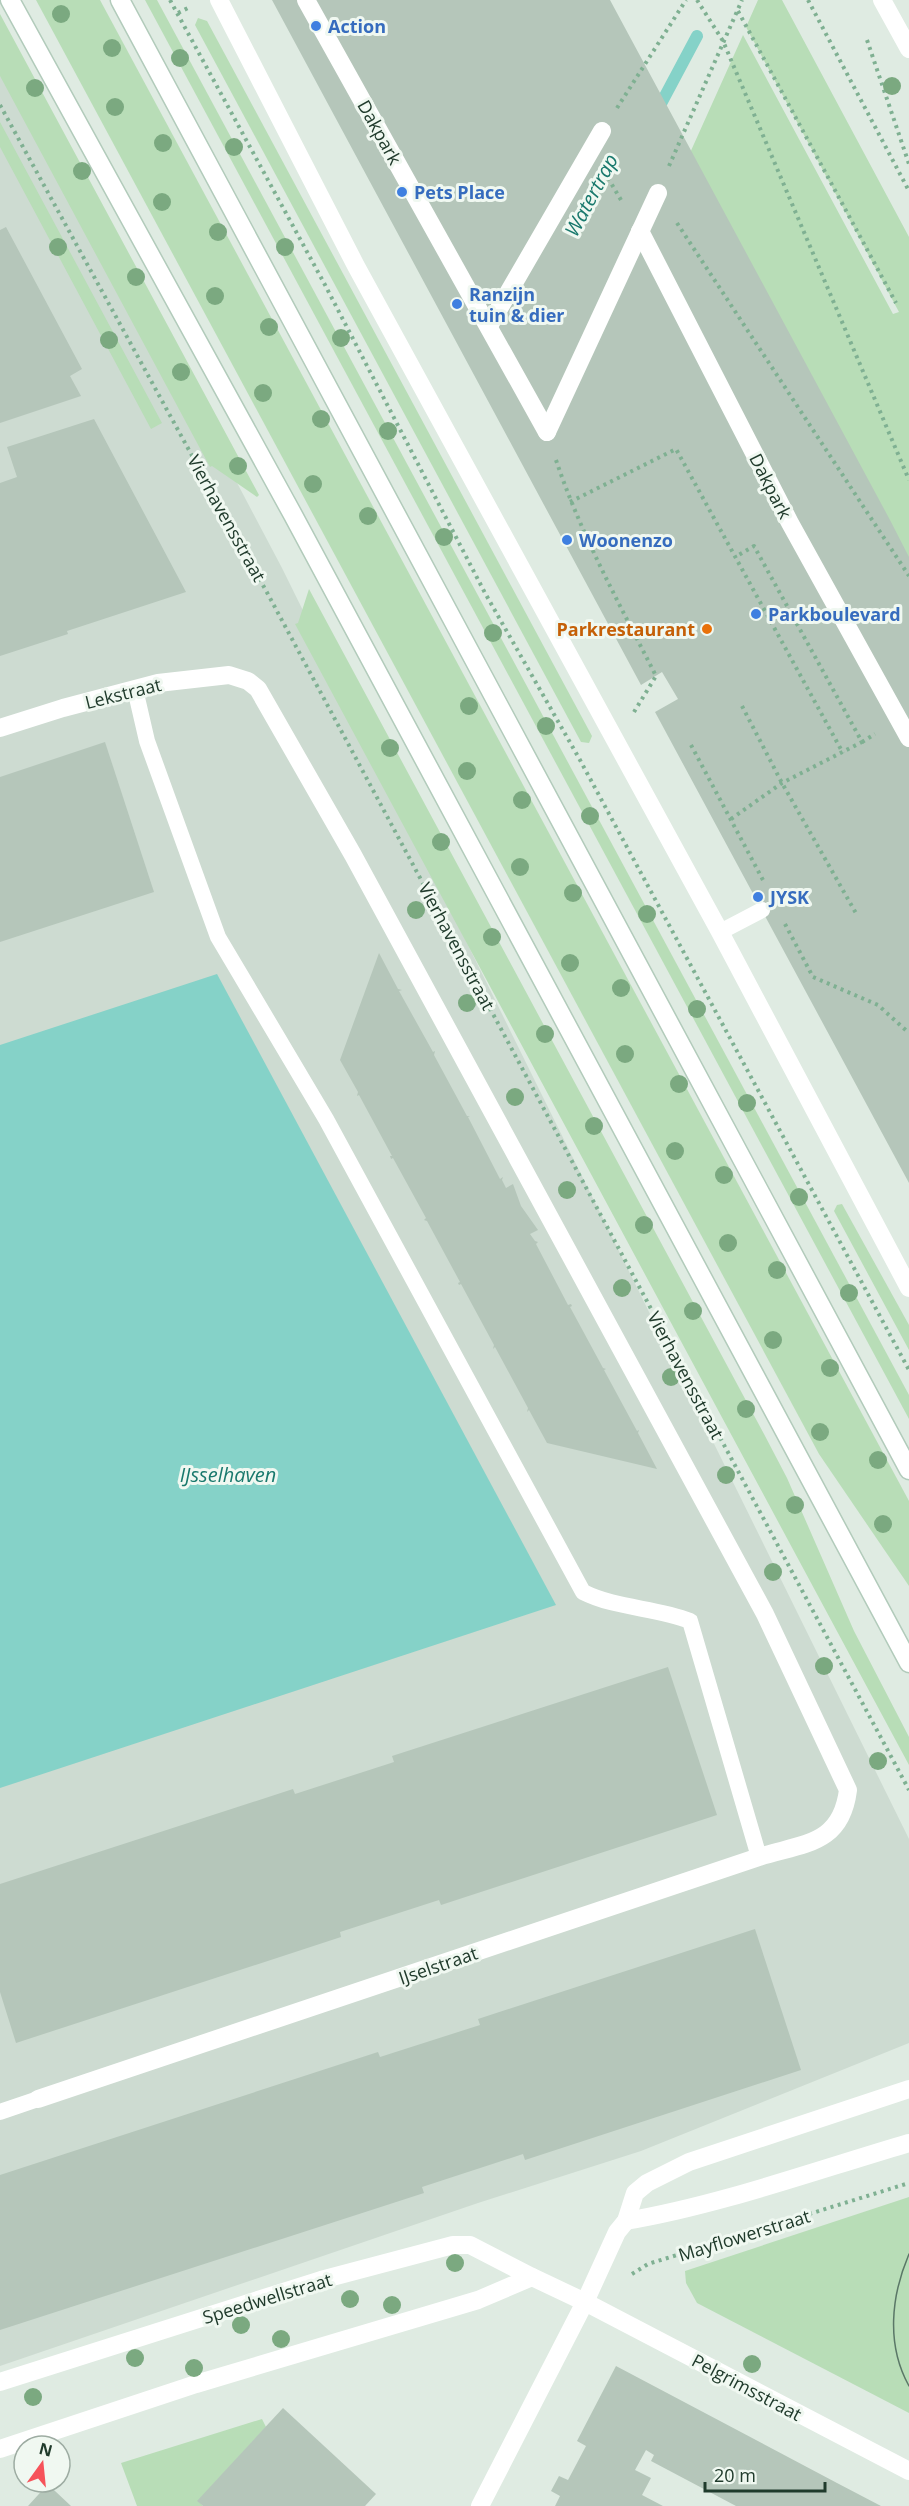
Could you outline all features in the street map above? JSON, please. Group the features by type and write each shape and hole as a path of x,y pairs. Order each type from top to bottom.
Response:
{"street":[{"path":"10,0 293,515 909,1663"},
{"path":"120,0 909,1470"},
{"path":"219,0 357,266 720,932 909,1288"},
{"name":"Dakpark","path":"306,0 547,432"},
{"path":"882,0 909,49"},
{"path":"489,326 602,131"},
{"path":"547,432 658,193"},
{"name":"Dakpark","path":"640,231 790,523 909,738"},
{"name":"Lekstraat","path":"0,728 158,683 229,675 248,681 258,689 353,855 759,1603 848,1790"},
{"name":"IJselstraat","path":"38,2099 759,1857 823,1838 837,1826 846,1809 848,1790"},
{"path":"480,2506 585,2302 617,2232 626,2221 635,2193 666,2171 689,2162 909,2089"},
{"path":"626,2221 654,2216 754,2189 909,2143"},
{"name":"Speedwellstraat","path":"0,2382 321,2280 453,2245 470,2245 585,2302"},
{"path":"0,2449 196,2384 478,2300 532,2277"},
{"name":"Pelgrimsstraat","path":"585,2302 909,2472"}],"lane":[{"path":"135,689 147,741 218,937 326,1119 583,1592 601,1601 676,1616 690,1621 759,1857"},
{"path":"720,932 762,910"},
{"name":"IJselstraat","path":"0,2112 38,2099"}],"path":[{"path":"170,0 324,283 485,593 580,760 909,1370"},
{"path":"602,131 686,0"},
{"path":"697,0 723,40 909,480"},
{"path":"742,0 658,193 909,576"},
{"path":"808,0 909,191"},
{"path":"738,11 896,303"},
{"path":"865,33 909,164"},
{"name":"Vierhavensstraat","path":"0,105 276,609 909,1790"},
{"path":"607,176 626,208"},
{"path":"547,432 570,502 656,676 617,742"},
{"path":"570,502 676,449 737,556 843,753"},
{"path":"731,819 782,783 862,742 754,546 737,556"},
{"path":"742,706 782,783 857,915"},
{"path":"691,745 769,893"},
{"path":"780,914 813,977 878,1005 909,1033"},
{"name":"Mayflowerstraat","path":"630,2275 648,2264 909,2183"}],"shaded area":[{"path":"0,34 282,568 909,1839 909,2043 641,2151 478,2203 0,2366"}],"green space":[{"path":"36,0 100,0 909,1501 909,1586 819,1454"},
{"path":"145,0 157,0 909,1395 909,1419"},
{"path":"758,0 782,0 909,237 909,681 667,204 743,35 893,314 899,312 746,27"},
{"path":"0,14 259,495 257,497 212,466 210,467 0,76"},
{"path":"198,18 207,21 592,736 589,743 581,742 195,25"},
{"path":"0,122 162,423 151,429 0,147"},
{"path":"309,589 787,1478 854,1631 909,1737 909,1765 295,624 298,623"},
{"path":"842,1204 909,1325 909,1350 834,1211 837,1205"},
{"path":"909,2197 909,2413 697,2303 686,2283 685,2271"},
{"path":"262,2419 266,2427 198,2501 203,2506 137,2506 121,2463"}],"water":[{"name":"IJsselhaven","path":"217,974 556,1605 0,1788 0,1045"}],"building":[{"name":"Parkboulevard","path":"272,0 610,0 890,520 909,557 909,1183 655,712 678,699 662,672 641,685"},
{"path":"6,227 82,369 70,376 81,396 0,423 0,230"},
{"path":"94,419 186,592 67,631 68,634 0,656 0,483 17,477 7,447"},
{"path":"105,742 154,892 0,942 0,777"},
{"path":"379,953 398,989 402,990 399,991 433,1052 435,1051 434,1055 467,1116 470,1116 468,1117 500,1179 503,1177 506,1188 513,1184 521,1206 538,1230 530,1234 538,1242 536,1244 568,1305 571,1304 570,1307 603,1368 606,1369 604,1370 637,1431 639,1430 638,1433 657,1469 547,1443 529,1410 527,1412 528,1408 495,1347 493,1349 494,1345 461,1284 459,1285 460,1282 427,1221 424,1220 426,1218 393,1158 391,1159 390,1156 392,1156 359,1095 357,1096 358,1092 340,1060"},
{"path":"668,1667 717,1815 441,1905 439,1900 340,1932 341,1937 16,2043 0,1992 0,1884 293,1789 295,1794 391,1763 394,1762 392,1756"},
{"path":"755,1929 801,2070 525,2160 523,2154 422,2187 424,2193 0,2330 0,2175 378,2052 380,2057 480,2025 478,2019"},
{"path":"616,2366 881,2506 736,2506 651,2461 654,2455 646,2450 635,2470 651,2478 642,2495 663,2506 555,2506 560,2496 551,2491 559,2476 568,2480 586,2446 577,2441"},
{"path":"283,2408 376,2494 365,2506 203,2506 197,2501"},
{"path":"39,2494 58,2494 71,2506 28,2506"}],"waterway":[{"name":"Watertrap","path":"656,113 697,36"}],"tram line":[{"path":"909,2254 898,2287 894,2320 897,2354 909,2386"}],"place":[{"name":"Action","path":"316,26"},
{"name":"Pets Place","path":"402,192"},
{"name":"Ranzijn tuin & dier","path":"457,304"},
{"name":"Woonenzo","path":"567,540"},
{"name":"Parkboulevard","path":"756,614"},
{"name":"Parkrestaurant","path":"707,629"},
{"name":"JYSK","path":"758,897"}]}
